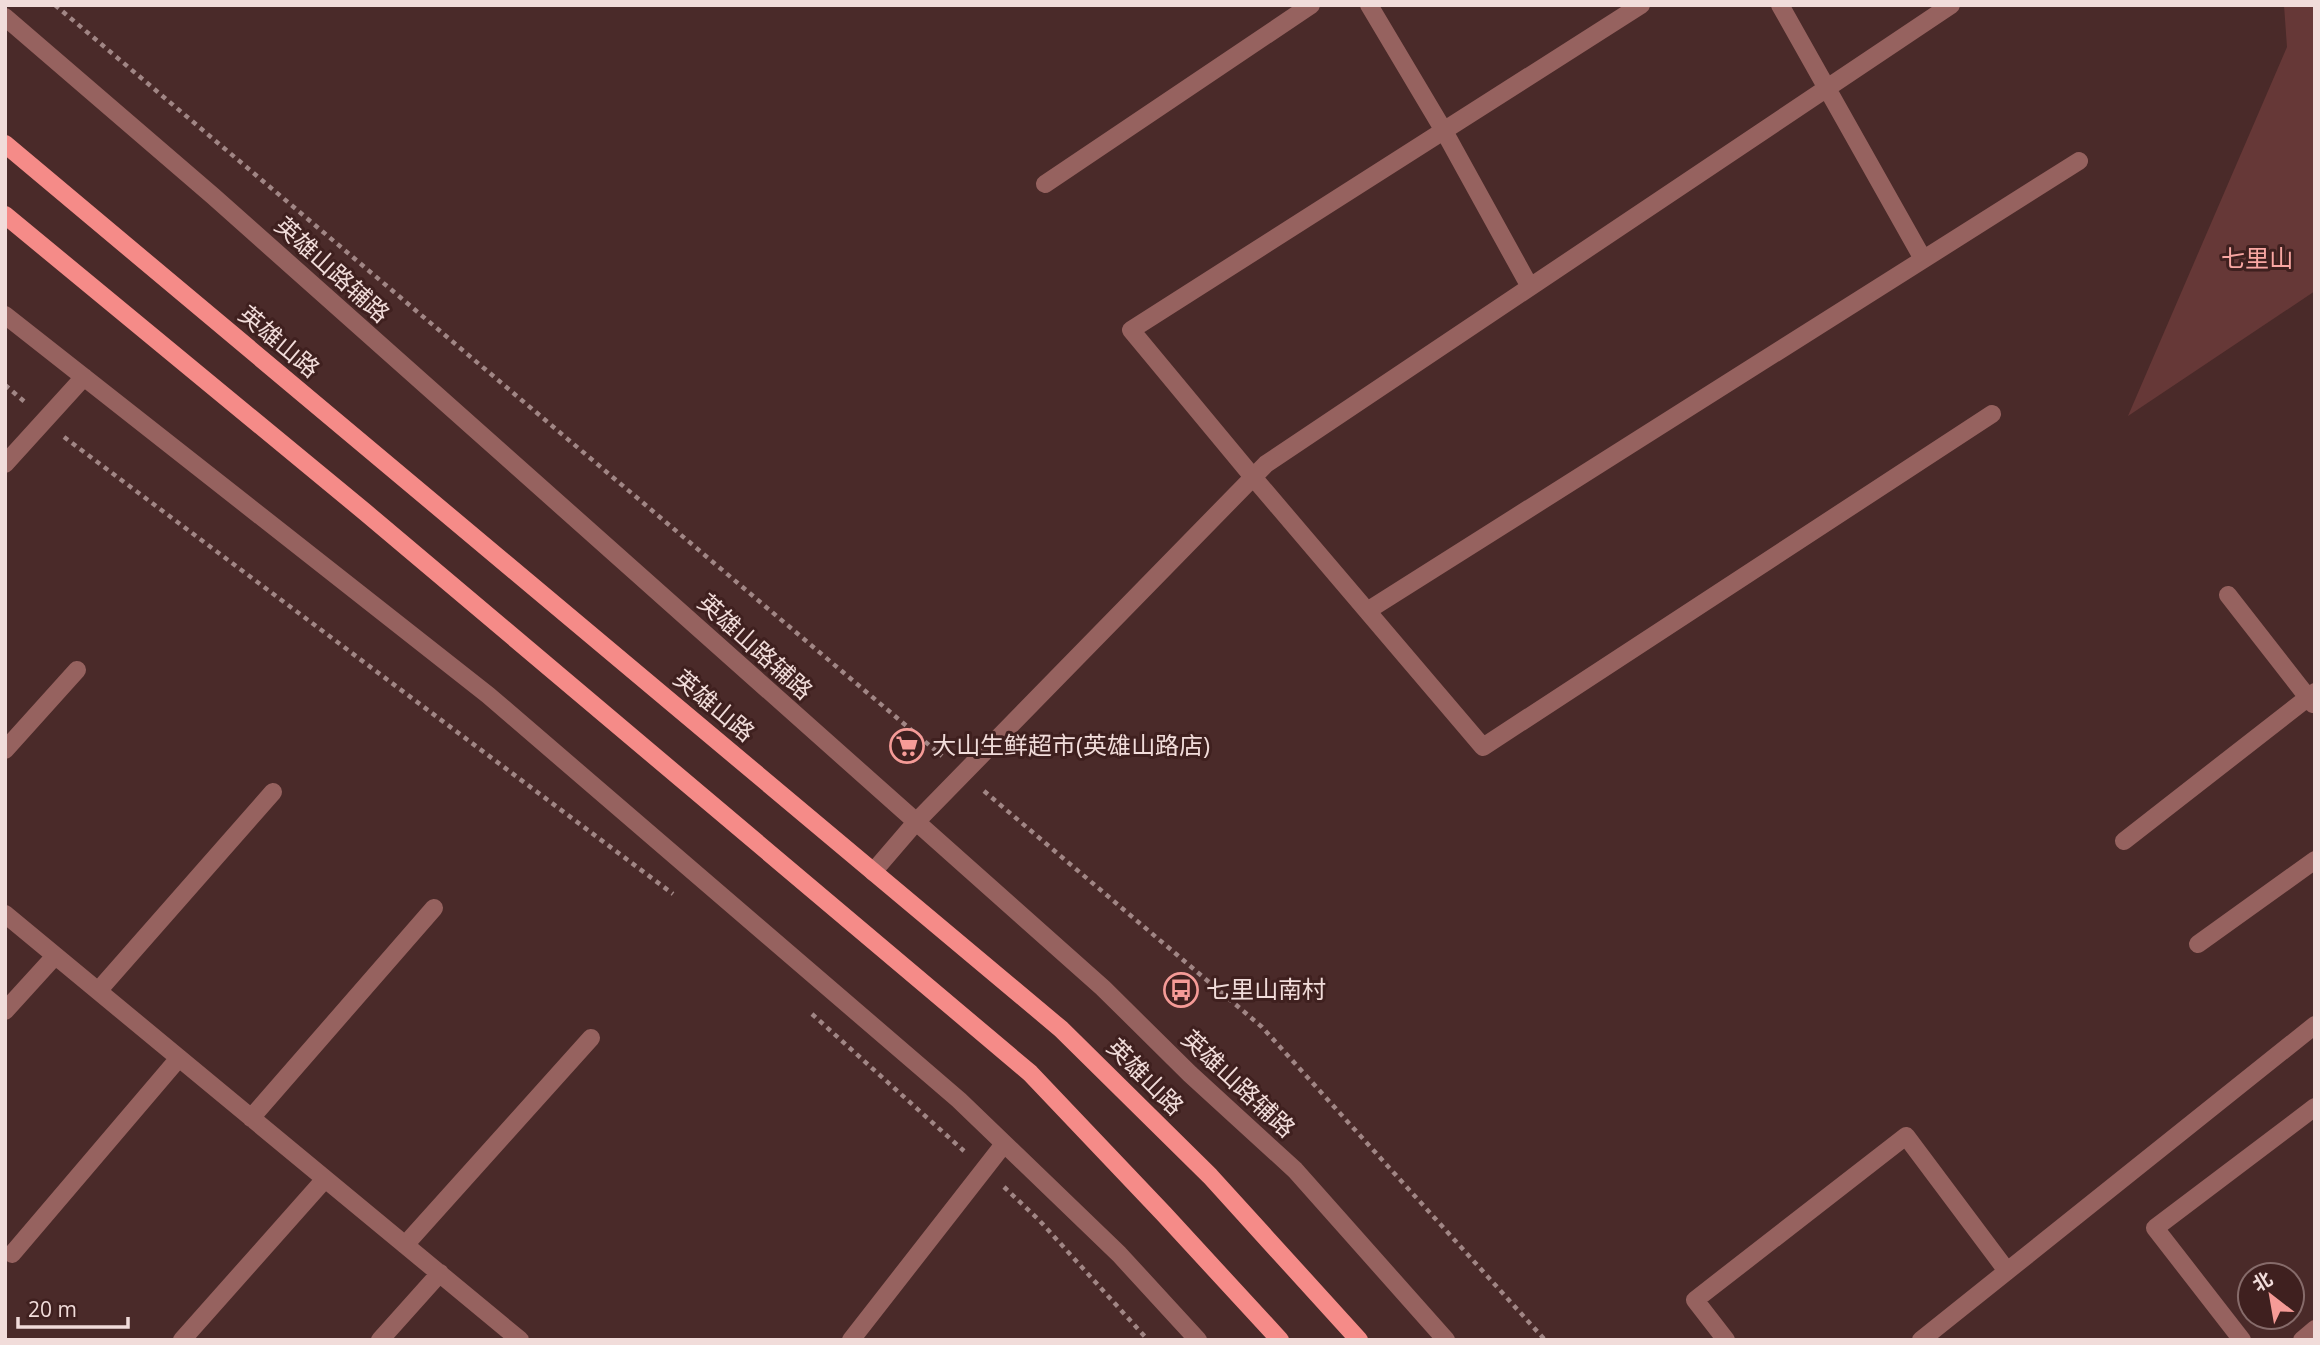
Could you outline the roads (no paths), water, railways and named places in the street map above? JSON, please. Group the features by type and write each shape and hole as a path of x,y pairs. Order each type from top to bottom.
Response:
{"main road":[{"name":"英雄山路","path":"5,144 1061,1029 1210,1175 1359,1340"},
{"path":"5,215 386,530 1030,1073 1280,1340"}],"street":[{"path":"1045,184 1311,5"},
{"path":"1369,5 1444,131 1530,287"},
{"path":"1641,5 1132,330 1483,747 1992,414"},
{"path":"1780,5 1923,259"},
{"path":"873,872 916,822 1266,464 1951,5"},
{"name":"英雄山路辅路","path":"5,17 213,196 1103,988 1190,1074 1295,1170 1446,1340"},
{"path":"1367,611 2079,161"},
{"path":"5,315 488,695 959,1100 1119,1254 1198,1340"},
{"path":"5,464 83,377"},
{"path":"2124,841 2312,698 2228,595"},
{"path":"5,750 77,670"},
{"path":"98,991 273,792"},
{"path":"2198,944 2315,860"},
{"path":"251,1118 434,908"},
{"path":"5,915 520,1340"},
{"path":"5,1012 55,956"},
{"path":"1921,1340 2315,1026"},
{"path":"405,1245 591,1038"},
{"path":"12,1254 179,1058"},
{"path":"2242,1340 2155,1228 2315,1107"},
{"path":"1726,1340 1695,1300 1906,1136 2007,1271"},
{"path":"851,1340 1004,1144"},
{"path":"182,1340 325,1179"},
{"path":"380,1340 440,1273"},
{"path":"2302,1340 2315,1329"}],"place":[{"name":"大山生鲜超市(英雄山路店)","path":"907,746"},
{"name":"七里山南村","path":"1181,990"}],"park label":[{"name":"七里山","path":"2257,259"}]}
